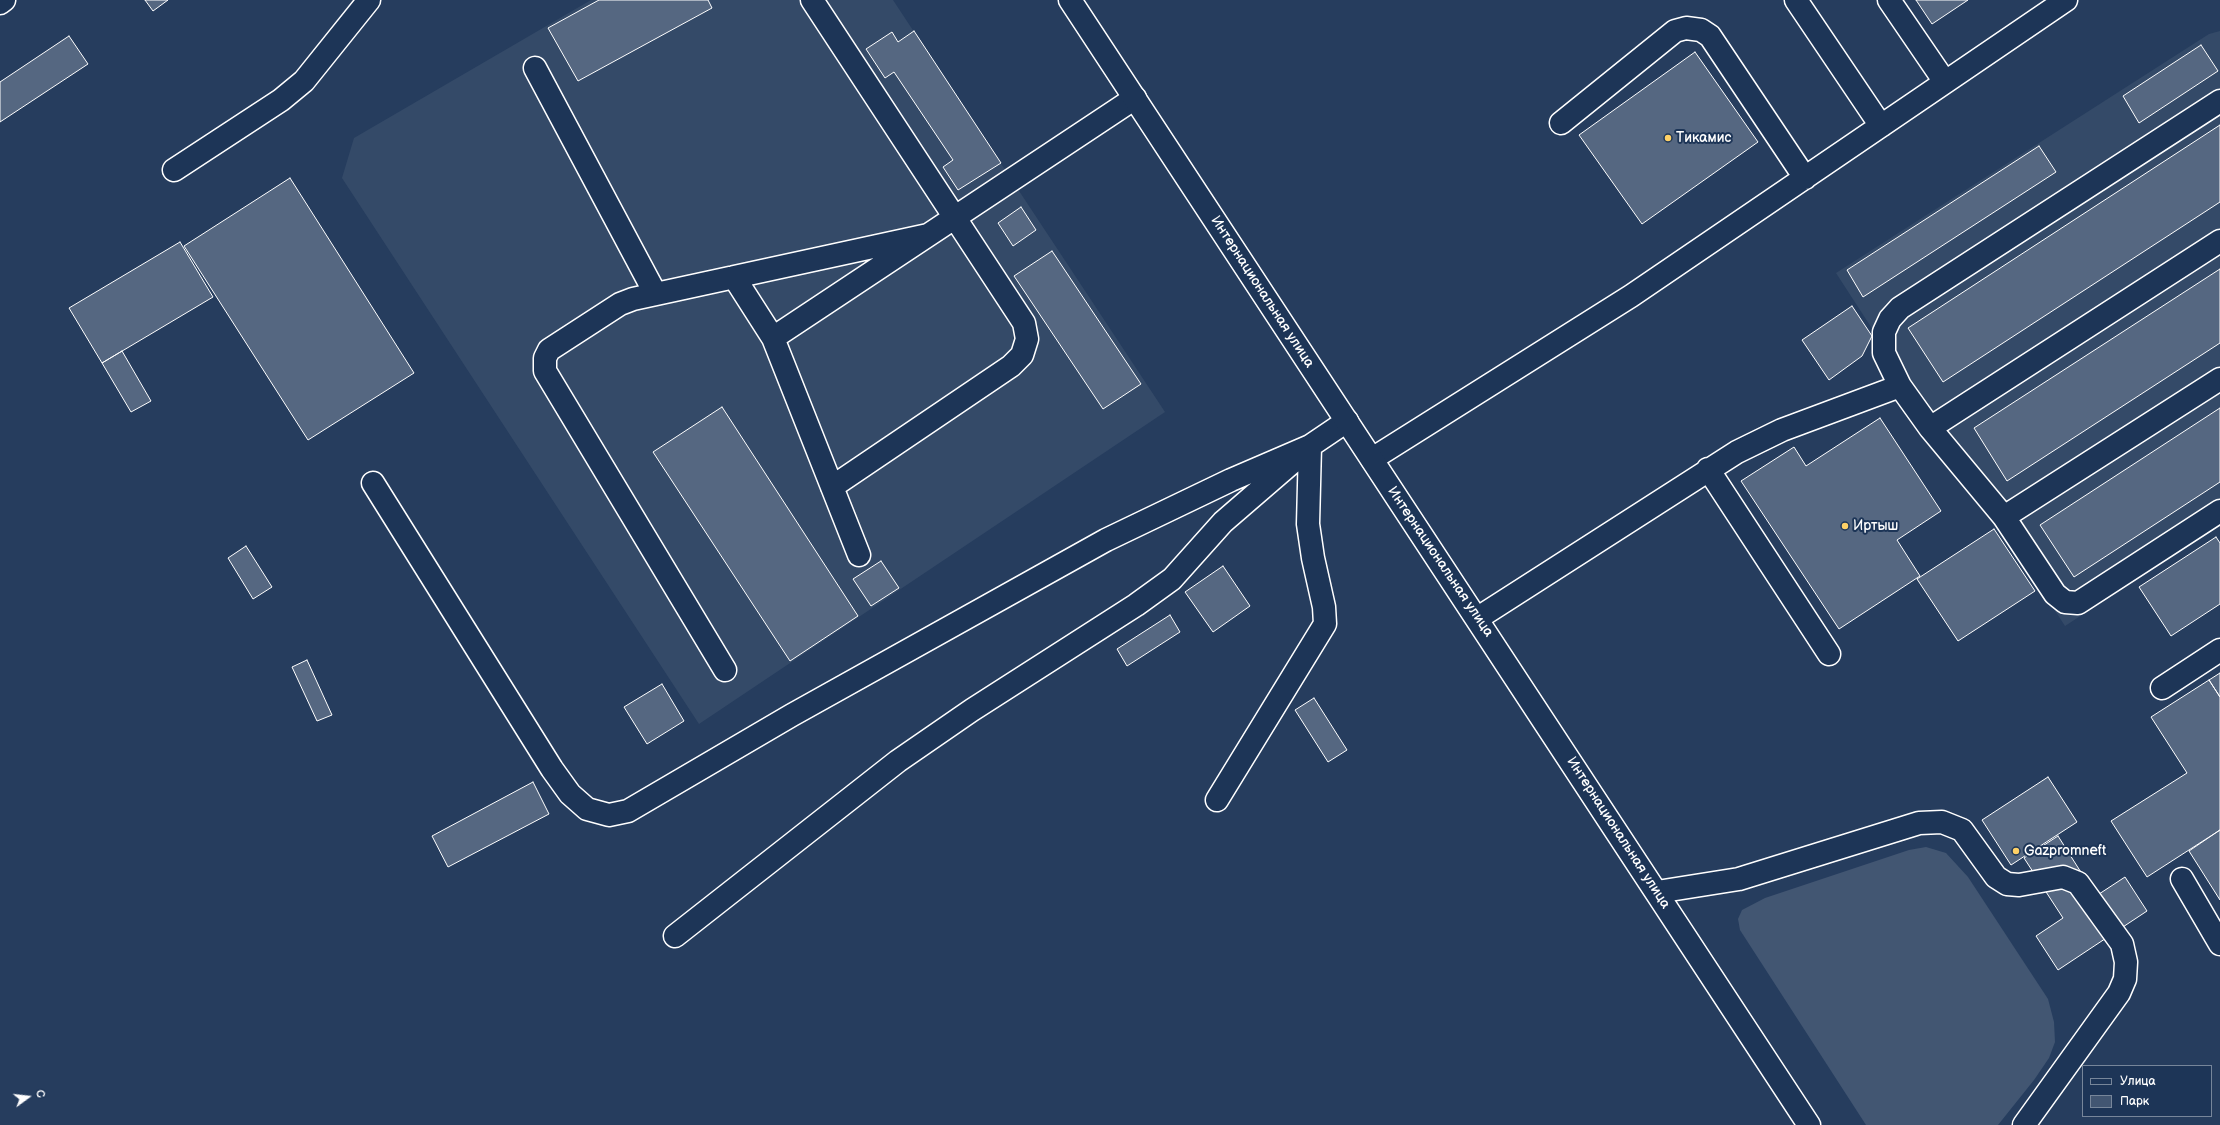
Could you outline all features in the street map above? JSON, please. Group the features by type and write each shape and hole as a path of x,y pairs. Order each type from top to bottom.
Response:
{"main road":[{"path":"0,3 4,0"},
{"path":"174,170 281,100 304,81 368,0"},
{"path":"812,0 1024,323 1027,339 1022,355 1011,366 832,487"},
{"path":"1796,0 1881,126"},
{"path":"1889,0 1945,82"},
{"path":"1372,459 1631,296 2066,0"},
{"name":"Интернациональная улица","path":"1077,2 1135,98 1478,618 1809,1125"},
{"path":"1561,123 1675,31 1686,28 1701,30 1710,36 1805,178"},
{"path":"535,68 655,294"},
{"path":"773,338 1135,98"},
{"path":"2220,101 1900,308 1890,319 1884,332 1884,353 1900,386 1930,428 2004,517 2055,594 2065,602 2078,603 2220,511"},
{"path":"725,670 545,371 545,358 549,350 620,304 655,294 928,235"},
{"path":"1930,428 2220,241"},
{"path":"734,277 773,338 859,555"},
{"path":"2004,517 2220,379"},
{"path":"1478,618 1708,469 1782,430 1900,386"},
{"path":"675,936 898,761 972,710 1136,605 1172,579 1224,522 1310,446 1347,421"},
{"path":"374,483 552,768 570,794 586,808 609,815 628,812 792,715 1106,540 1231,480 1310,446"},
{"path":"1216,800 1325,624 1324,607 1313,558 1308,524 1310,446"},
{"path":"1708,469 1829,654"},
{"path":"2162,688 2220,650"},
{"path":"1657,892 1739,879 1919,823 1942,822 1962,830 1996,877 2007,884 2019,885 2063,877 2078,883 2122,944 2126,962 2125,979 2119,993 2024,1125"},
{"path":"2182,879 2220,944"}],"shaded area":[{"path":"591,0 893,0 1165,412 699,724 342,178 354,138"},
{"path":"2220,31 2220,525 2065,626 1836,273 2209,34"}],"green space":[{"path":"1926,847 1946,853 1968,877 2048,999 2054,1022 2055,1042 2049,1058 2034,1080 1998,1125 1866,1125 1740,930 1738,919 1742,910 1765,898 1909,850"}],"building":[{"path":"145,0 168,0 153,11"},
{"path":"599,0 708,0 712,8 578,81 548,28"},
{"path":"1916,0 1968,0 1932,24"},
{"path":"914,31 1001,163 958,190 943,167 953,160 894,72 885,78 866,49 892,32 898,42"},
{"path":"69,36 88,64 0,122 0,82"},
{"path":"2201,45 2218,71 2139,123 2123,96"},
{"path":"1695,52 1758,142 1642,224 1579,135"},
{"path":"2220,125 2220,202 1943,382 1908,328"},
{"path":"2039,146 2056,172 1863,297 1847,270"},
{"path":"290,178 414,373 308,440 184,246"},
{"path":"1021,207 1036,230 1013,246 998,223"},
{"path":"180,242 213,297 102,363 69,308"},
{"path":"1052,251 1141,384 1103,409 1014,276"},
{"path":"2220,269 2220,343 2007,481 1974,428"},
{"path":"1852,306 1872,336 1862,356 1829,380 1802,340"},
{"path":"122,351 151,401 131,412 102,363"},
{"path":"722,407 858,616 790,661 653,452"},
{"path":"2220,408 2220,482 2074,577 2040,525"},
{"name":"Иртыш","path":"1880,418 1941,511 1897,540 1920,576 1839,629 1741,481 1794,447 1806,466"},
{"path":"1994,529 2035,591 1958,641 1917,579"},
{"path":"2216,537 2220,543 2220,604 2171,636 2139,587"},
{"path":"246,546 272,587 253,599 228,558"},
{"path":"881,561 899,588 871,606 853,579"},
{"path":"1223,566 1250,606 1213,632 1185,592"},
{"path":"1170,615 1180,632 1127,666 1117,649"},
{"path":"307,660 332,715 317,721 292,667"},
{"path":"2220,673 2220,697 2209,680"},
{"path":"2209,680 2220,697 2220,830 2147,877 2111,821 2187,773 2151,717"},
{"path":"662,684 684,721 647,744 624,707"},
{"path":"1314,698 1347,750 1328,762 1295,710"},
{"path":"2048,777 2077,822 2011,865 1982,820"},
{"path":"533,782 549,814 448,867 432,836"},
{"path":"2220,830 2220,900 2189,851"},
{"path":"2058,836 2096,896 2125,877 2147,911 2058,970 2036,936 2063,918 2024,858"}],"place":[{"name":"Тикамис","path":"1668,138"},
{"name":"Иртыш","path":"1845,526"},
{"name":"Gazpromneft","path":"2016,851"}]}
